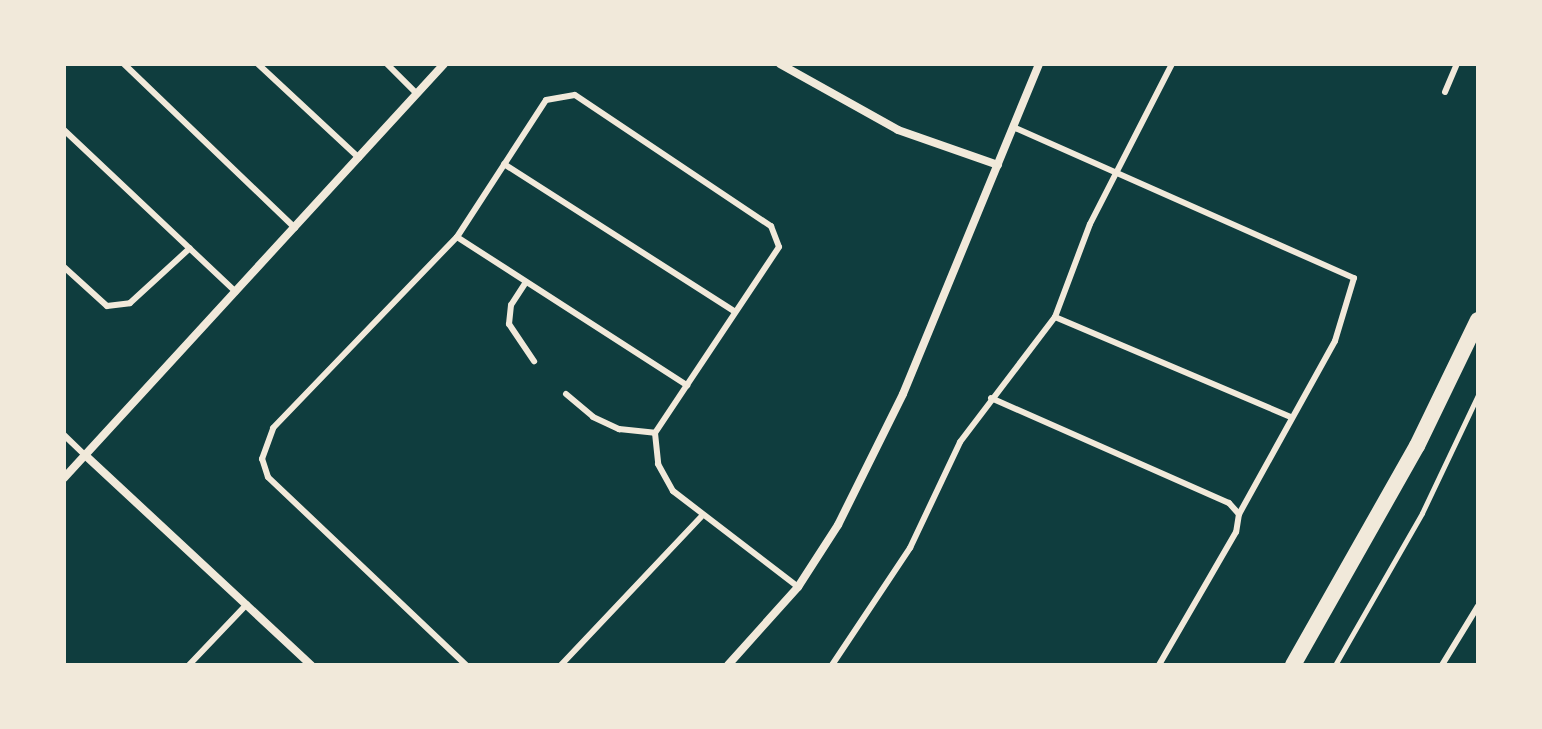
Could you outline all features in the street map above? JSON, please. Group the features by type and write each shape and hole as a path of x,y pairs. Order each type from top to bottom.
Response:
{"main road":[{"path":"1293,665 1417,446 1478,320"}],"street":[{"path":"64,478 444,64"},
{"path":"780,64 898,130 998,165"},
{"path":"728,665 798,587 838,525 903,394 1039,64"},
{"path":"85,455 311,665"}],"lane":[{"path":"124,64 295,228"},
{"path":"258,64 359,158"},
{"path":"387,64 417,94"},
{"path":"832,665 910,548 960,442 1055,317 1090,224 1121,171 1172,64"},
{"path":"1445,92 1457,64"},
{"path":"466,665 268,477 262,459 273,428 457,237 546,100 575,95 771,226 779,247 655,433 658,464 701,517 798,587"},
{"path":"1013,127 1121,171 1354,278 1335,341 1239,514 1236,532 1159,665"},
{"path":"64,130 236,292"},
{"path":"504,164 735,312"},
{"path":"457,237 687,385"},
{"path":"64,267 107,306 130,303 190,248"},
{"path":"526,282 511,305 509,324 534,361"},
{"path":"1055,317 1291,417"},
{"path":"566,394 593,417 619,429 655,433"},
{"path":"991,398 1229,503 1239,514"},
{"path":"64,435 85,455"},
{"path":"561,665 701,517"},
{"path":"189,665 247,604"},
{"path":"1442,665 1478,606"}],"path":[{"path":"1335,665 1422,513 1478,395"}]}
